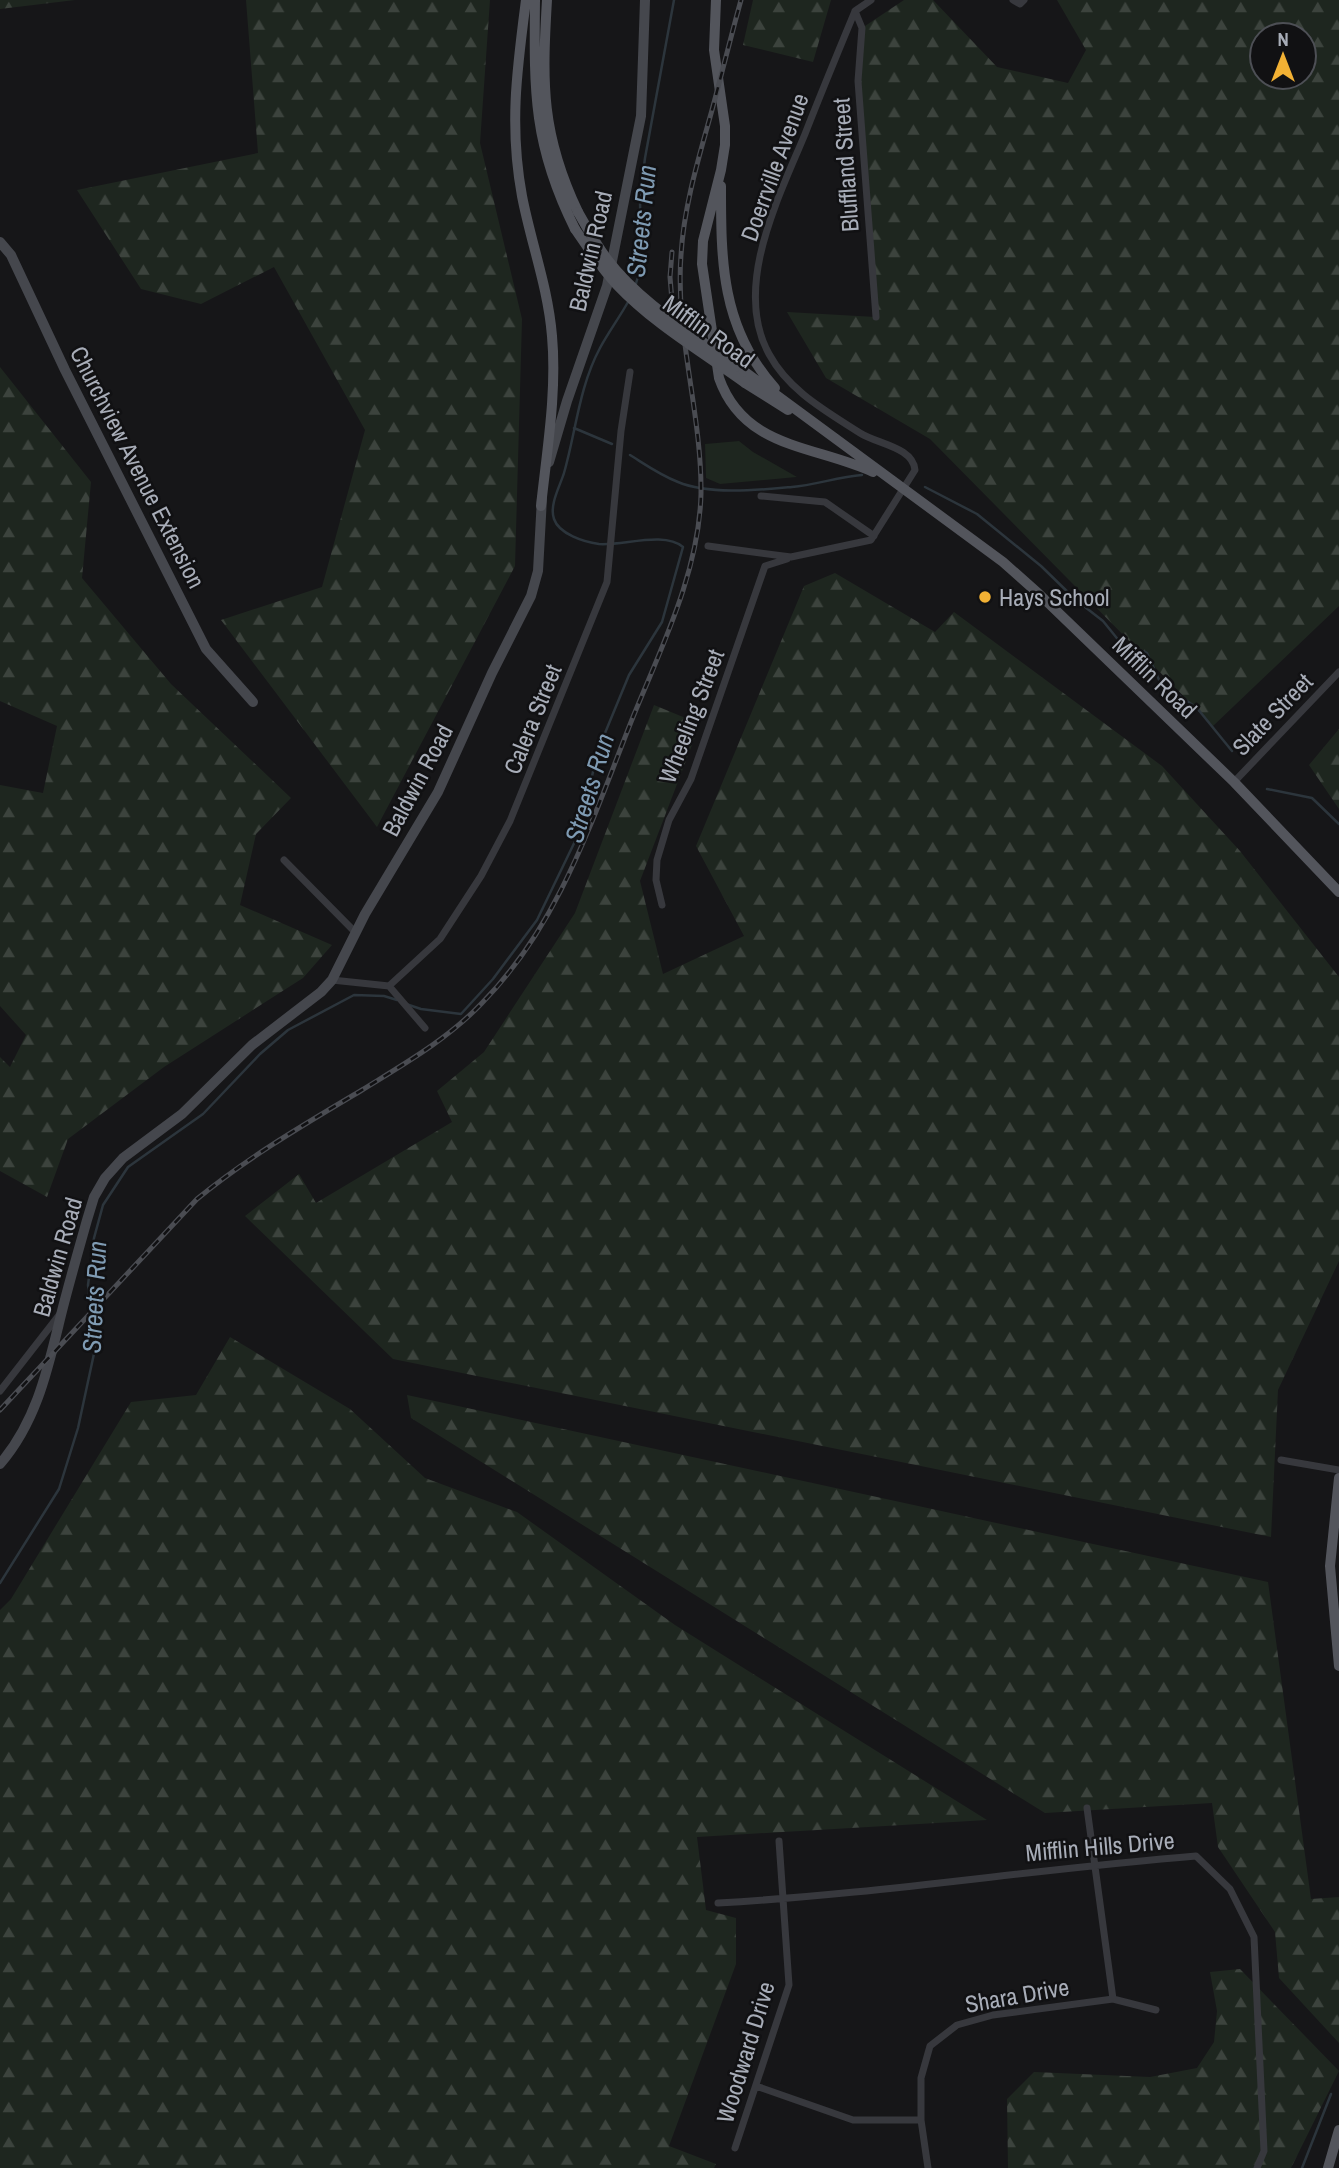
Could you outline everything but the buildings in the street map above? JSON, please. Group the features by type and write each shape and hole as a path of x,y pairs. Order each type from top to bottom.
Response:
{"main road":[{"path":"526,0 514,102 516,144 522,195 542,271 552,338 551,406 541,506"},
{"name":"Mifflin Road","path":"535,0 534,82 537,112 551,171 575,229 610,276 646,312 745,383 860,458"},
{"name":"Mifflin Road","path":"547,0 544,60 546,116 558,164 578,212 606,258 619,273 662,312 1003,562 1234,782 1339,892"},
{"name":"Baldwin Road","path":"0,1464 14,1447 30,1419 42,1387 90,1209 105,1178 122,1158 182,1114 252,1045 321,992 332,980 355,932 438,792 492,673 531,596 538,571 541,506 546,471 607,286 613,260 640,116 645,0"},
{"path":"716,0 714,50 725,126 721,170 722,251 728,302 756,362 772,385 791,405"},
{"path":"721,170 703,241 702,264 712,341 724,393 734,410 766,435 848,462 891,481"},
{"name":"Churchview Avenue Extension","path":"0,242 11,255 65,370 206,649 253,702"},
{"path":"1339,1478 1330,1566 1339,1666"},
{"path":"1328,2168 1339,2130"}],"street":[{"path":"855,11 871,0"},
{"name":"Bluffland Street","path":"855,11 862,28 858,81 876,317"},
{"name":"Doerrville Avenue","path":"855,11 768,223 755,298 762,339 783,376 800,393 867,438 908,455 915,470 904,490"},
{"name":"Calera Street","path":"389,986 440,939 481,876 510,821 607,582 621,430 630,372"},
{"path":"708,546 791,557 871,540 904,490"},
{"path":"761,496 825,502 874,536"},
{"name":"Wheeling Street","path":"662,905 656,880 657,860 669,820 691,779 765,566 791,557"},
{"name":"Slate Street","path":"1234,782 1339,672"},
{"path":"284,860 355,932"},
{"path":"332,980 389,986 425,1028"},
{"path":"2,1386 62,1311"},
{"path":"1280,1460 1339,1470"},
{"path":"1087,1808 1113,1999"},
{"name":"Woodward Drive","path":"735,2148 789,1985 779,1841"},
{"name":"Mifflin Hills Drive","path":"718,1903 784,1899 1094,1864 1195,1856 1230,1888 1254,1937 1264,2151 1257,2168"},
{"name":"Shara Drive","path":"928,2168 921,2120 921,2078 930,2046 957,2025 993,2015 1113,1999 1156,2010"},
{"path":"756,2086 853,2120 921,2120"}],"green space":[{"path":"0,0 75,0 0,9"},
{"path":"246,0 490,0 480,143 522,319 515,566 377,827 221,620 322,587 365,430 274,267 201,304 141,289 77,190 258,153"},
{"path":"753,0 831,0 813,62 743,45"},
{"path":"904,0 933,0 997,67 1068,83 1086,50 1057,0 1339,0 1339,606 1213,726 930,439 826,378 787,312 875,317 858,81 862,28"},
{"path":"0,367 91,482 82,578 171,684 291,798 256,834 240,905 332,945 303,978 164,1067 68,1139 47,1197 0,1171 0,1057 10,1067 26,1035 0,1006 0,785 43,793 57,726 0,701"},
{"path":"739,441 797,477 720,484 706,478 705,444"},
{"path":"835,573 935,632 954,612 1162,766 1240,851 1339,977 1339,1261 1278,1390 1271,1537 393,1359 245,1216 299,1174 316,1203 452,1122 437,1091 484,1052 575,913 654,705 700,724 640,881 663,974 744,936 696,846 804,586"},
{"path":"1339,729 1339,809 1309,765"},
{"path":"230,1337 350,1409 425,1478 517,1512 675,1625 987,1820 697,1837 706,1910 736,1918 736,1964 669,2146 716,2164 714,2168 0,2168 0,1610 11,1599 131,1402 196,1395"},
{"path":"407,1395 1268,1582 1311,1899 1339,1897 1339,2043 1279,1978 1275,1932 1218,1847 1212,1803 1045,1813 411,1418"},
{"path":"1240,1969 1339,2071 1291,2168 1008,2168 1007,2099 1034,2072 1150,2077 1197,2068 1214,2042 1217,2011 1210,1972"}],"waterway":[{"name":"Streets Run","path":"635,287 641,266 640,199 645,158 674,0"},
{"name":"Streets Run","path":"406,1004 421,1009 461,1014 493,979 537,920 579,833 598,750 629,675 662,622 683,547 665,540 609,544 586,541 561,529 553,514 587,378 600,348 628,302"},
{"path":"574,428 612,444"},
{"path":"630,455 678,482 704,489 792,487 862,475"},
{"path":"925,487 977,514 1103,621 1120,642 1147,653 1160,682 1197,708 1232,751"},
{"path":"1267,789 1312,798 1339,824"},
{"name":"Streets Run","path":"0,1583 59,1489 78,1428 95,1349 88,1285 94,1238 103,1205 128,1167 203,1114 260,1054 288,1030 354,995 384,996 397,1000"},
{"path":"1302,2168 1331,2094"}],"railway":[{"path":"0,1410 197,1199 277,1142 425,1050 469,1016 509,972 554,904 588,831 667,636 694,552 701,494 700,464 682,315 681,255 693,181 741,0"},
{"path":"672,252 672,301"}],"place":[{"name":"Hays School","path":"985,597"}]}
